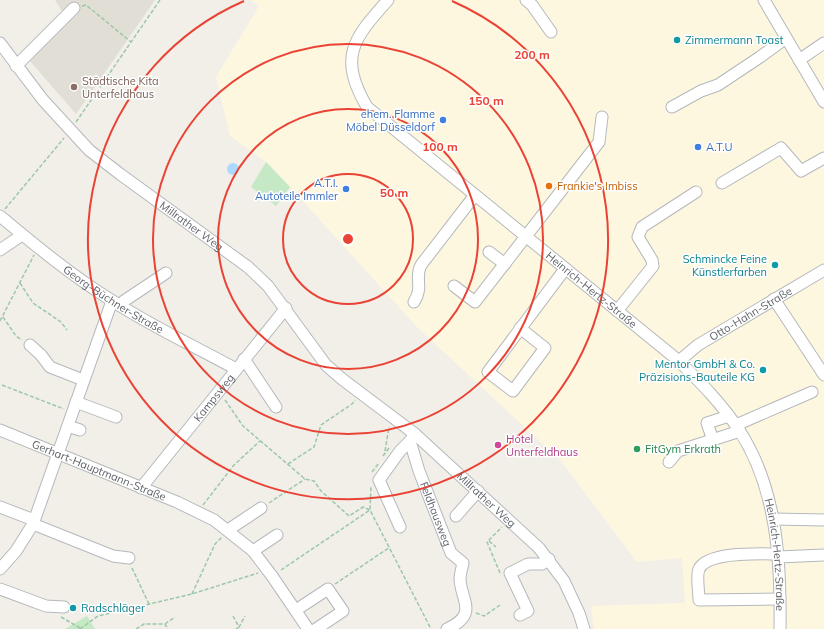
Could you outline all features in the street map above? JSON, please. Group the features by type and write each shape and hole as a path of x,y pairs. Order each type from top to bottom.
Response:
{"street":[{"name":"Heinrich-Hertz-Straße","path":"388,0 366,25 352,48 351,62 359,93 368,107 679,361 707,389 729,416 738,428 762,477 773,519 778,556 780,629"},
{"path":"526,0 532,5 551,32"},
{"path":"764,0 824,102"},
{"path":"16,66 74,8"},
{"path":"672,107 718,85 786,38"},
{"path":"799,60 824,43"},
{"name":"Millrather Weg","path":"0,44 16,66 70,131 89,150 248,267 286,308 326,365 360,393 391,415 412,437 478,491 539,548 549,559 572,597 584,629"},
{"path":"454,286 475,302 599,142 602,117"},
{"path":"722,183 781,148 801,170 824,158"},
{"path":"617,311 653,266 652,260 638,238 642,227 696,192"},
{"path":"414,302 419,292 418,273 421,265 475,195"},
{"name":"Georg-Büchner-Straße","path":"2,212 22,235 77,278 117,304 236,370"},
{"path":"0,250 22,235"},
{"path":"489,252 505,264"},
{"path":"520,328 545,348 513,391 488,372 520,328 565,269"},
{"name":"Otto-Hahn-Straße","path":"679,361 698,345 824,270"},
{"path":"0,568 16,551 33,522 59,454 83,380 117,304 124,301 166,273"},
{"path":"774,299 824,376"},
{"name":"Kampsweg","path":"142,488 286,308"},
{"path":"30,345 41,354 50,367 83,380"},
{"path":"244,359 276,407"},
{"path":"669,462 678,451 714,440 812,392"},
{"path":"74,407 116,417"},
{"path":"714,440 707,423 729,416"},
{"path":"68,426 80,430"},
{"name":"Gerhart-Hauptmann-Straße","path":"0,430 198,511 228,530 253,552 269,571 308,629"},
{"path":"400,527 379,480 412,437"},
{"name":"Feldhausweg","path":"412,437 419,471 451,553 463,563 460,579 466,601 466,609"},
{"path":"456,516 478,491"},
{"path":"0,507 128,561"},
{"path":"228,530 261,508"},
{"path":"773,519 824,520"},
{"path":"253,552 277,535"},
{"path":"780,599 699,600 698,570 702,565 729,554 778,556 824,555"},
{"path":"520,615 528,611 513,592 510,573 528,564 542,564 549,559"},
{"path":"0,589 46,606 64,607"},
{"path":"296,610 328,589 343,611 316,629"},
{"path":"447,629 464,616 466,609"}],"path":[{"path":"2,212 70,131 160,0"},
{"path":"74,8 86,5 131,42"},
{"path":"0,321 38,248"},
{"path":"20,283 33,303 61,322 67,330"},
{"path":"3,317 16,336 30,345"},
{"path":"2,385 74,407"},
{"path":"219,391 243,426 305,478 314,481 321,491 349,516 363,507 370,510"},
{"path":"288,464 314,447 321,425 352,404 360,393"},
{"path":"385,452 391,415"},
{"path":"198,511 234,465 260,441"},
{"path":"371,476 373,469"},
{"path":"261,508 305,478"},
{"path":"371,483 370,510 431,629"},
{"path":"46,606 80,629 98,616 192,594 269,571 370,510"},
{"path":"500,573 488,542 508,519"},
{"path":"192,594 215,544 228,530"},
{"path":"489,541 496,547"},
{"path":"328,589 390,547"},
{"path":"128,561 134,569 148,604"},
{"path":"466,609 484,616 500,605"},
{"path":"233,616 240,628"},
{"path":"240,628 245,616"},
{"path":"136,629 144,624 164,624 175,617"},
{"path":"164,624 168,629"},
{"path":"236,629 240,628"}],"shaded area":[{"name":"Städtische Kita Unterfeldhaus","path":"55,0 155,0 76,114 30,61 78,12 74,8 62,11"},
{"path":"250,0 824,0 824,629 594,629 591,606 685,603 682,558 637,562 561,461 418,328 269,164 230,136 216,77 259,6"}],"green space":[{"path":"266,162 290,187 276,206 251,187"},
{"path":"87,616 95,629 65,629"}],"water":[{"path":"233,163 237,165 239,169 237,173 233,175 229,173 227,169 229,165"}],"place":[{"name":"Zimmermann Toast","path":"677,40"},
{"name":"Städtische Kita Unterfeldhaus","path":"74,87"},
{"name":"ehem. Flamme Möbel Düsseldorf","path":"443,120"},
{"name":"A.T.U","path":"698,147"},
{"name":"Frankie's Imbiss","path":"549,186"},
{"name":"A.T.I. Autoteile Immler","path":"346,189"},
{"name":"Schmincke Feine Künstlerfarben","path":"775,265"},
{"name":"Mentor GmbH & Co. Präzisions-Bauteile KG","path":"763,370"},
{"name":"Hotel Unterfeldhaus","path":"498,445"},
{"name":"FitGym Erkrath","path":"637,449"},
{"name":"Radschläger","path":"73,608"}]}
